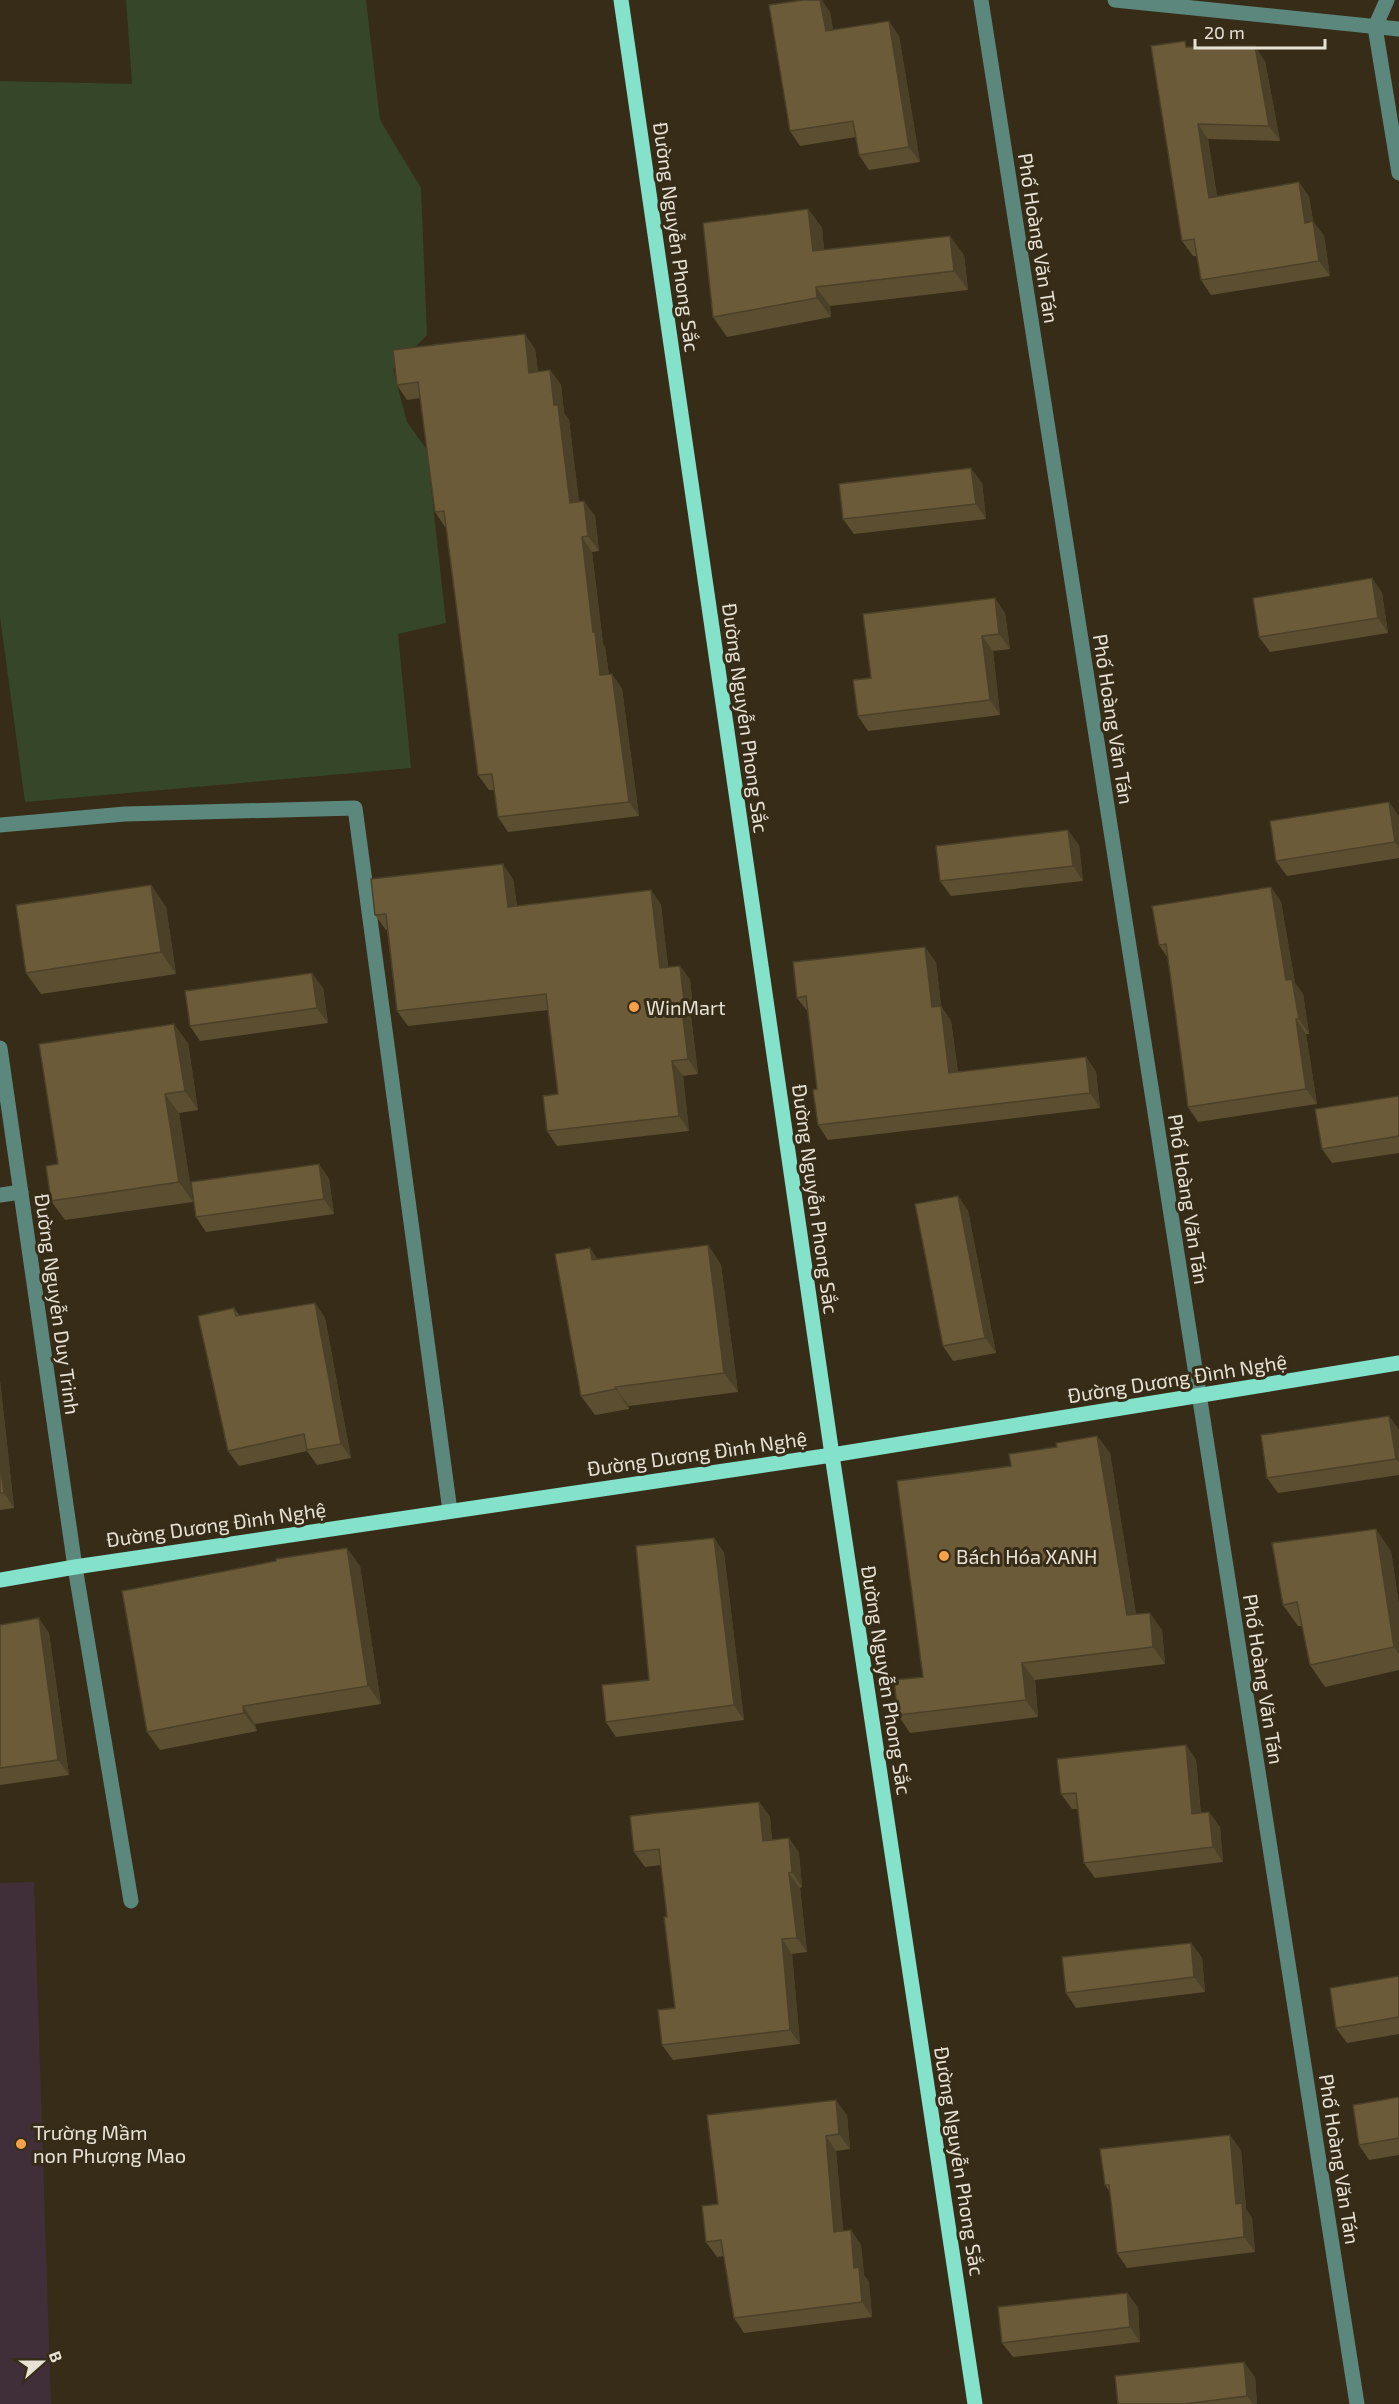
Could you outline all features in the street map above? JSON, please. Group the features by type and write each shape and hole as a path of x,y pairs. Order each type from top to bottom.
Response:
{"main road":[{"name":"Đường Nguyễn Phong Sắc","path":"621,0 832,1455 975,2404"},
{"name":"Đường Dương Đình Nghệ","path":"0,1580 832,1455 1399,1363"}],"street":[{"name":"Phố Hoàng Văn Tán","path":"981,0 1357,2404"},
{"path":"1115,0 1399,29"},
{"path":"1388,0 1375,27 1399,173"},
{"path":"0,825 125,814 355,808 450,1511"},
{"name":"Đường Nguyễn Duy Trinh","path":"0,1048 75,1567 131,1901"},
{"path":"0,1195 21,1192"}],"shaded area":[{"name":"Trường Mầm non Phượng Mao","path":"34,1882 51,2404 0,2404 0,1883"}],"green space":[{"path":"126,0 366,0 380,120 421,188 427,335 393,369 407,422 427,450 446,623 398,634 411,768 25,802 0,617 0,81 132,84"}],"building":[{"path":"820,0 826,31 889,21 909,147 859,155 853,121 790,131 769,5"},
{"path":"1185,41 1186,47 1255,46 1269,126 1198,124 1209,198 1299,182 1305,223 1313,221 1319,261 1201,280 1194,239 1182,241 1151,46"},
{"path":"808,209 813,251 950,236 954,271 816,287 817,298 713,317 703,223"},
{"path":"525,334 529,373 550,370 554,405 558,405 570,503 584,501 588,536 582,537 593,632 595,632 600,675 612,674 629,802 498,817 492,774 478,775 444,511 435,512 418,382 397,385 393,350"},
{"path":"971,468 976,504 843,519 839,484"},
{"path":"1372,578 1378,618 1259,637 1253,598"},
{"path":"995,598 999,634 982,636 990,700 858,716 853,680 871,678 863,614"},
{"path":"1389,802 1395,842 1276,861 1270,821"},
{"path":"1068,830 1073,866 940,881 936,846"},
{"path":"503,864 508,907 651,890 660,968 680,966 684,1001 681,1001 688,1059 672,1061 679,1116 547,1131 543,1096 558,1094 546,994 397,1011 386,914 375,915 371,879"},
{"path":"151,885 161,952 26,973 16,905"},
{"path":"1271,887 1286,980 1292,979 1299,1019 1296,1019 1306,1089 1188,1107 1166,944 1159,945 1152,906"},
{"path":"925,947 932,1007 941,1006 949,1073 1086,1057 1090,1093 818,1125 813,1090 817,1089 806,996 797,998 793,962"},
{"path":"312,973 317,1008 190,1026 185,991"},
{"path":"174,1024 185,1091 165,1094 179,1182 51,1201 46,1166 58,1164 39,1044"},
{"path":"1399,1096 1399,1136 1322,1149 1315,1109"},
{"path":"319,1164 324,1199 196,1217 191,1182"},
{"path":"958,1196 985,1338 943,1346 915,1204"},
{"path":"708,1245 724,1373 615,1387 616,1389 581,1396 555,1254 590,1248 592,1260"},
{"path":"315,1303 341,1444 307,1450 304,1434 228,1451 198,1316 234,1308 236,1316"},
{"path":"1389,1416 1396,1459 1267,1478 1261,1435"},
{"path":"1097,1436 1127,1615 1150,1613 1153,1647 1022,1663 1026,1700 898,1715 894,1680 923,1677 897,1481 1011,1466 1009,1454 1057,1447 1056,1443"},
{"path":"0,1461 4,1493 0,1493"},
{"path":"1376,1529 1394,1647 1310,1665 1297,1602 1283,1605 1272,1543"},
{"path":"714,1538 734,1705 606,1722 602,1685 649,1680 636,1546"},
{"path":"347,1548 368,1686 243,1706 244,1713 147,1732 122,1591 276,1561 276,1559"},
{"path":"39,1618 58,1760 0,1768 0,1625"},
{"path":"1186,1745 1192,1814 1209,1812 1213,1847 1084,1863 1076,1793 1061,1794 1057,1759"},
{"path":"759,1802 763,1841 789,1838 792,1872 789,1873 797,1938 782,1939 790,2030 662,2045 658,2010 675,2008 664,1917 667,1917 659,1849 634,1852 630,1816"},
{"path":"1191,1943 1194,1977 1066,1993 1062,1957"},
{"path":"1399,1976 1399,2017 1336,2028 1330,1988"},
{"path":"1399,2097 1399,2138 1359,2145 1353,2105"},
{"path":"836,2100 839,2134 826,2136 834,2232 851,2230 854,2268 859,2267 862,2302 734,2318 721,2240 706,2242 702,2206 718,2204 707,2115"},
{"path":"1230,2135 1236,2204 1242,2203 1244,2237 1117,2253 1109,2185 1105,2185 1100,2149"},
{"path":"1127,2293 1130,2327 1002,2343 998,2307"},
{"path":"1244,2362 1247,2396 1184,2404 1118,2404 1115,2376"}],"place":[{"name":"WinMart","path":"634,1007"},
{"name":"Bách Hóa XANH","path":"944,1556"},
{"name":"Trường Mầm non Phượng Mao","path":"21,2144"}]}
